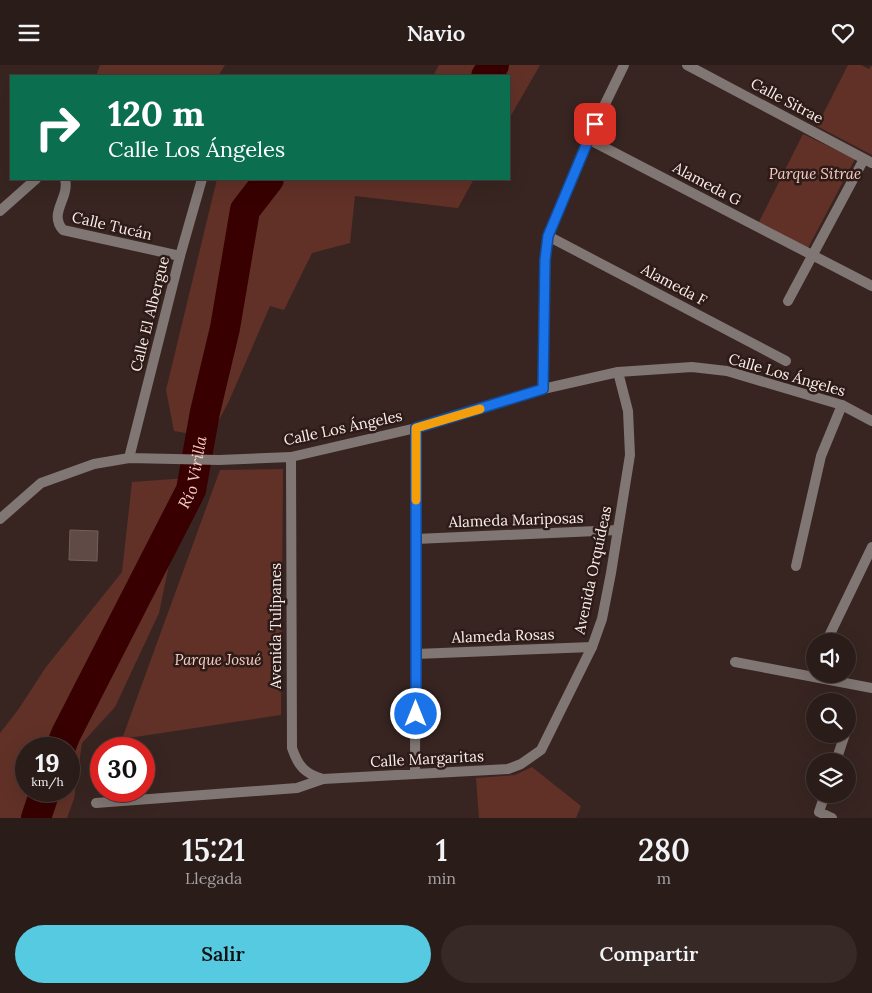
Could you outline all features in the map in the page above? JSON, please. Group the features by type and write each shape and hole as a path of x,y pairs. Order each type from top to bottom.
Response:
{"street":[{"path":"543,389 545,260 548,236 588,139 624,65"},
{"name":"Calle Sitrae","path":"687,65 868,161"},
{"name":"Alameda G","path":"588,139 872,286"},
{"path":"788,301 868,161"},
{"path":"0,211 35,180"},
{"name":"Calle Tucán","path":"65,180 66,191 58,210 57,219 58,225 62,230 180,256"},
{"name":"Calle El Albergue","path":"129,458 180,256 202,180"},
{"name":"Alameda F","path":"548,236 786,361"},
{"name":"Calle Los Ángeles","path":"0,519 41,483 94,464 129,458 219,460 291,457 416,428 543,389 618,372 692,367 727,371 842,405 872,421"},
{"name":"Avenida Orquídeas","path":"530,759 541,750 592,647 602,619 630,455 628,411 618,372"},
{"path":"796,566 821,456 842,405"},
{"path":"415,774 416,428"},
{"name":"Avenida Tulipanes","path":"291,457 292,748 302,769 312,776 323,779"},
{"name":"Alameda Mariposas","path":"416,539 618,530"},
{"path":"830,633 872,547"},
{"name":"Alameda Rosas","path":"416,654 592,647"},
{"path":"735,662 872,687"},
{"name":"Calle Margaritas","path":"323,779 508,769 530,759"},
{"path":"96,803 297,788 323,779"},
{"path":"822,803 819,812 832,818"}],"green space":[{"path":"100,65 225,65 221,75 96,75"},
{"path":"439,65 540,65 510,117 510,75 434,75"},
{"path":"848,65 861,65 869,69 872,65 872,155 817,126"},
{"name":"Parque Sitrae","path":"803,134 855,159 808,248 759,222"},
{"path":"217,180 473,180 458,208 355,196 350,243 312,253 284,310 270,306 229,401 210,437 174,431 166,390"},
{"name":"Parque Josué","path":"283,469 281,715 135,737 123,737 220,470"},
{"path":"187,478 159,613 115,707 82,743 80,757 80,737 15,737 15,802 73,802 67,818 0,818 0,733 18,710 46,667 122,572 132,482"},
{"path":"532,767 581,806 576,818 479,818 476,778 515,775"}],"building":[{"path":"70,530 98,531 97,561 69,560"}],"waterway":[{"name":"Río Virilla","path":"487,75 494,65"},
{"name":"Río Virilla","path":"65,737 191,490 205,412 225,328 245,210 268,180"},
{"name":"Río Virilla","path":"36,818 41,802"}],"slow traffic":[{"path":"416,500 416,428 480,409"}],"route":[{"path":"416,714 416,428 543,389 545,260 548,236 595,124"}]}
